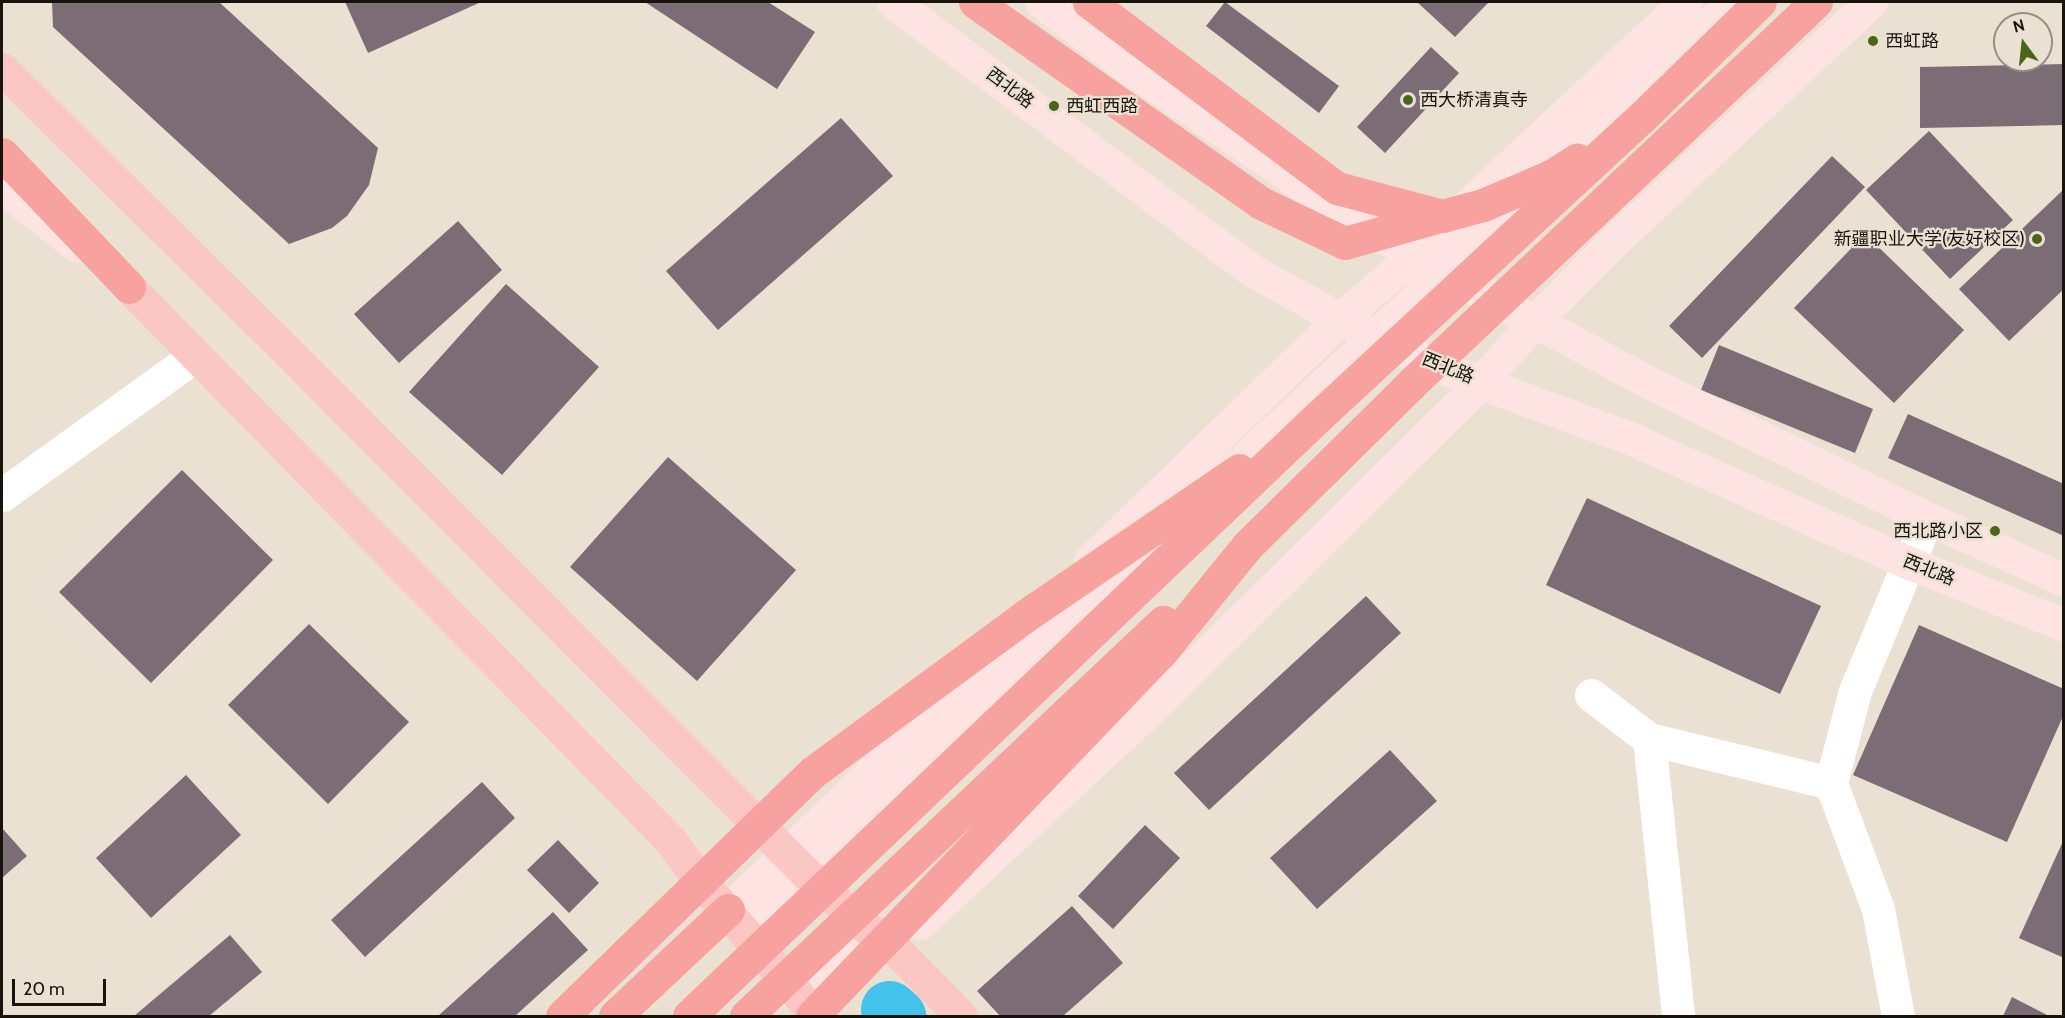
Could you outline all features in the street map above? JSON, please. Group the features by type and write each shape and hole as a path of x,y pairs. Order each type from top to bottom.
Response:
{"highway":[{"path":"975,2 1261,202 1345,243 1483,205 1551,176 1608,142 1641,118"},
{"path":"1089,2 1337,188 1442,216"},
{"path":"689,1017 1320,415 1641,118 1760,2"},
{"path":"746,1017 1103,676 1248,545 1411,384 1816,2"},
{"path":"2,154 129,287"},
{"path":"562,1017 813,772 1025,616 1320,415"},
{"path":"811,1011 1161,652 1248,545"},
{"path":"615,1017 738,922"}],"main road":[{"name":"西北路","path":"893,2 1253,271 1340,319 1444,369 1632,439 1907,562 2064,625"},
{"path":"1041,2 1138,73 1358,222 1442,271 1650,383 1927,518 2064,580"},
{"path":"738,922 1340,319 1414,255 1685,2"},
{"path":"546,1017 699,879 797,863 1156,541 1442,271 1733,2"},
{"path":"811,1011 894,948 1159,701 1481,382 1535,321 1609,246 1871,2"},
{"path":"2,69 797,863 863,925 894,948 961,1017"},
{"path":"2,187 129,287 196,355 670,840 699,879 738,922 811,1011"},
{"path":"811,1011 863,925 1444,369 1506,305 1609,246"}],"street":[{"path":"2,495 196,355"},
{"path":"1898,1017 1878,909 1831,783 1855,691 1927,518"},
{"path":"1591,695 1649,739 1831,783"},
{"path":"1649,739 1677,1017"}],"building":[{"path":"52,2 219,2 378,148 369,185 347,216 332,228 289,244 53,27"},
{"path":"345,2 481,2 368,53"},
{"path":"645,2 768,2 815,32 777,89"},
{"path":"1225,2 1339,86 1319,113 1206,26"},
{"path":"1417,2 1489,2 1455,37"},
{"name":"西大桥清真寺","path":"1431,47 1459,73 1385,153 1357,127"},
{"path":"2053,64 2064,64 2064,125 1920,128 1920,67 1993,65 1993,72 2053,72"},
{"path":"841,118 893,176 718,330 666,271"},
{"path":"1929,131 2013,220 1950,279 1866,190"},
{"path":"1832,156 1865,187 1702,358 1669,326"},
{"name":"新疆职业大学(友好校区)","path":"2064,189 2064,289 2009,341 1959,289"},
{"path":"458,221 502,270 399,363 354,314"},
{"path":"1865,234 1964,330 1894,403 1794,308"},
{"path":"506,284 599,367 502,475 409,392"},
{"path":"1719,345 1873,409 1855,453 1701,390"},
{"path":"1908,414 2064,484 2064,536 1888,458"},
{"path":"668,457 796,570 697,681 570,567"},
{"path":"182,470 273,560 151,683 59,592"},
{"path":"1587,498 1821,606 1780,694 1546,585"},
{"path":"1366,596 1401,633 1209,810 1174,773"},
{"path":"309,624 409,722 328,804 228,705"},
{"path":"1919,625 2064,689 2064,714 2007,842 1853,775"},
{"path":"1390,750 1437,801 1317,909 1270,858"},
{"path":"186,775 241,835 151,918 96,858"},
{"path":"482,782 515,818 365,957 331,920"},
{"path":"1145,825 1180,858 1113,929 1078,896"},
{"path":"2,828 27,856 2,878"},
{"path":"2064,839 2064,958 2019,938"},
{"path":"558,840 599,883 569,913 527,870"},
{"path":"1072,906 1123,963 1063,1016 1000,1016 977,991"},
{"path":"553,912 588,950 515,1016 438,1016"},
{"path":"230,935 262,972 209,1016 134,1016"},
{"path":"2012,997 2049,1016 2003,1016"}],"waterway":[{"path":"889,1009 897,1016"}],"place":[{"name":"西虹路","path":"1873,41"},
{"name":"西大桥清真寺","path":"1408,100"},
{"name":"西虹西路","path":"1054,106"},
{"name":"新疆职业大学(友好校区)","path":"2037,239"},
{"name":"西北路小区","path":"1995,531"}]}
